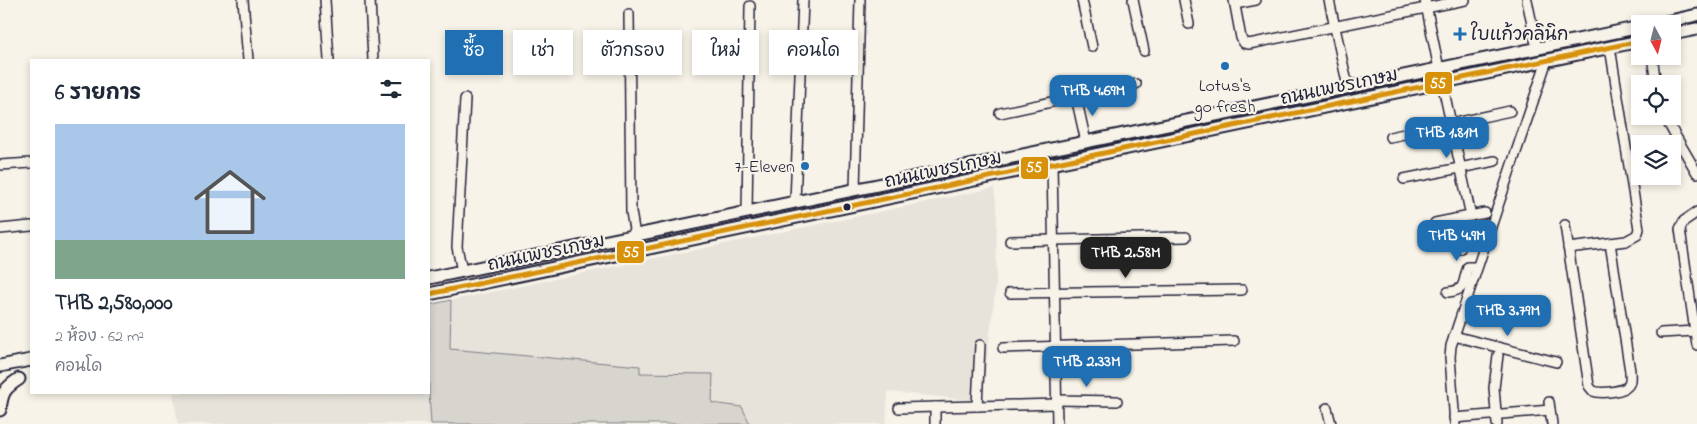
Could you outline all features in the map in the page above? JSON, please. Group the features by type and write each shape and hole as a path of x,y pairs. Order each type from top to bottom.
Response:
{"main road":[{"path":"1681,19 1697,15"},
{"name":"ถนนเพชรเกษม","path":"430,278 1631,29"},
{"path":"1681,32 1697,29"},
{"name":"ถนนเพชรเกษม","path":"430,294 1631,43"},
{"path":"795,202 796,217"},
{"path":"0,366 30,360"},
{"path":"0,383 30,377"},
{"path":"0,410 6,388 19,379"}],"street":[{"path":"243,0 248,59"},
{"path":"325,0 329,59"},
{"path":"370,0 373,59"},
{"path":"795,202 803,0"},
{"path":"855,190 860,0"},
{"path":"1082,0 1092,47"},
{"path":"1133,0 1144,51"},
{"path":"1184,0 1189,24"},
{"path":"1256,0 1234,2 1241,38 1244,43 1249,44 1335,26 1425,4 1465,0"},
{"path":"1329,0 1348,88"},
{"path":"1527,0 1537,49"},
{"path":"1425,4 1439,69"},
{"path":"747,212 750,6"},
{"path":"629,14 631,212 636,235"},
{"path":"1568,248 1633,239 1637,235 1639,228 1640,222 1610,47"},
{"path":"1547,60 1454,336 1450,357 1453,422 1497,419 1550,406 1552,424"},
{"path":"1442,82 1471,216"},
{"path":"1000,113 1136,84"},
{"path":"1076,97 1086,142"},
{"path":"462,271 457,247 465,100"},
{"path":"1390,136 1510,111"},
{"path":"1669,125 1697,173"},
{"path":"1404,180 1495,161"},
{"path":"0,165 30,163"},
{"path":"1052,164 1057,424"},
{"path":"1697,212 1684,221 1680,229 1697,345"},
{"path":"1434,223 1485,213"},
{"path":"1455,219 1460,249"},
{"path":"1566,225 1589,386 1593,392 1603,393 1625,389 1629,386 1630,380 1610,243"},
{"path":"0,229 30,226"},
{"path":"1010,240 1186,237"},
{"path":"1448,292 1460,290 1463,286 1468,267 1477,267"},
{"path":"1010,293 1242,290"},
{"path":"1661,333 1695,331"},
{"path":"1454,336 1556,362"},
{"path":"1002,348 1234,341"},
{"path":"977,406 980,345"},
{"path":"1497,419 1494,388 1498,355"},
{"path":"899,408 1117,400"},
{"path":"935,407 935,424"},
{"path":"1327,408 1331,424"}],"shaded area":[{"path":"994,188 997,210 996,285 982,401 888,392 886,424 178,424 173,394 430,394 430,305"},
{"path":"451,300 450,349 640,366 640,373 713,374 712,403 742,407 750,424 431,424 429,394 430,305"}],"transit line":[{"name":"55","path":"430,294 1631,43"}],"place":[{"name":"ใบแก้วคลินิก","path":"1460,34"},
{"name":"Lotus's go fresh","path":"1225,66"},
{"name":"7-Eleven","path":"805,166"}]}
